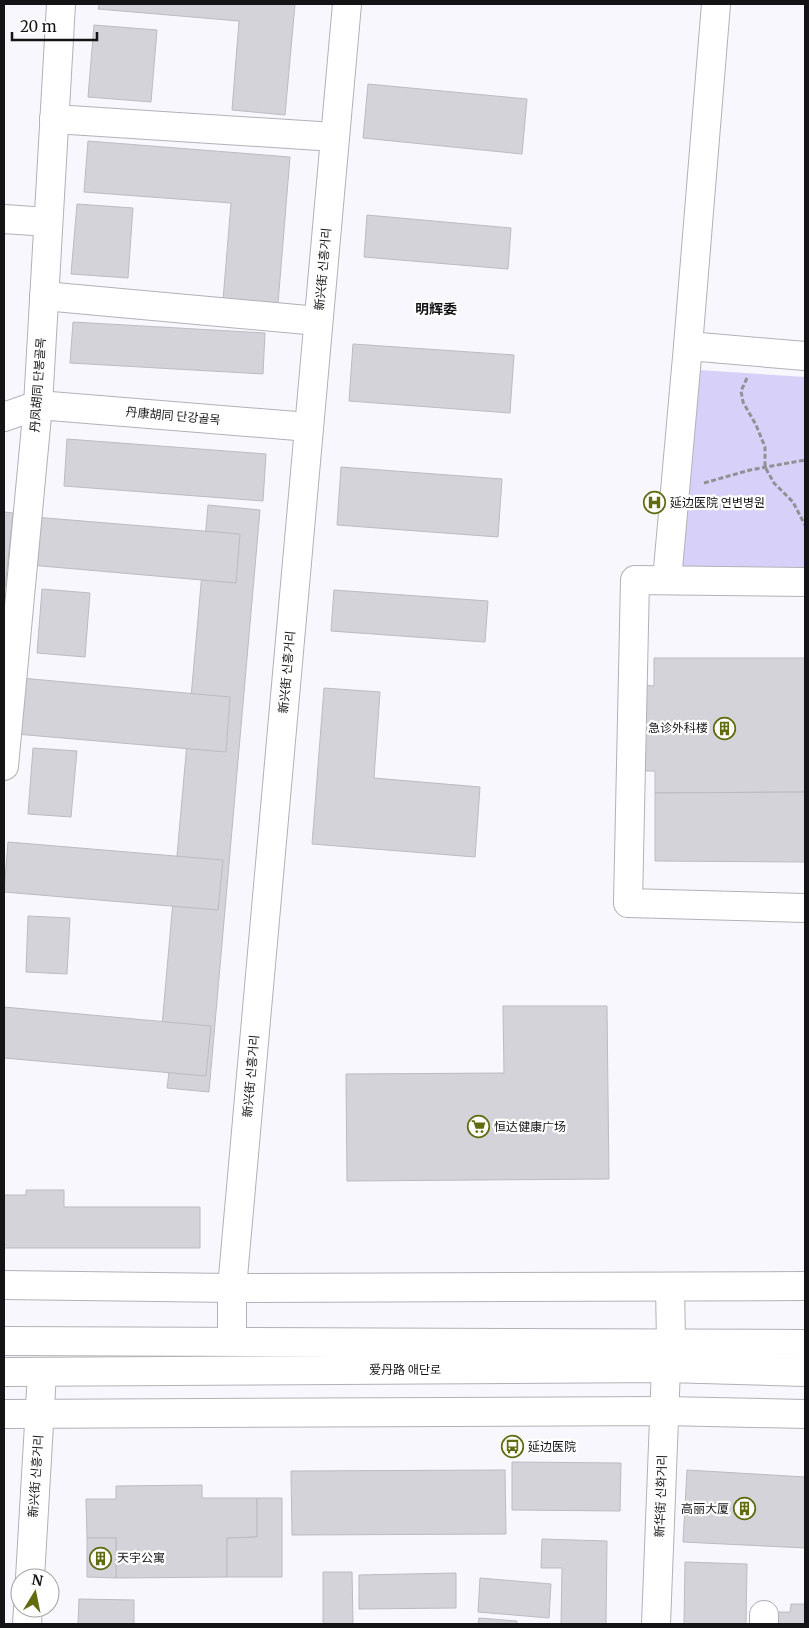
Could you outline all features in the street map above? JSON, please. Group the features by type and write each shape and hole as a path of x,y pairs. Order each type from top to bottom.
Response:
{"street":[{"name":"丹凤胡同 단봉골목","path":"4,766 8,665 38,405 60,4"},
{"name":"新兴街 신흥거리","path":"232,1342 232,1288 347,4"},
{"path":"666,580 688,346 716,4"},
{"path":"54,119 335,137"},
{"path":"4,219 48,222"},
{"path":"44,296 318,321"},
{"path":"688,346 805,356"},
{"path":"4,417 38,405"},
{"name":"丹康胡同 단강골목","path":"38,405 309,427"},
{"path":"805,582 635,580 628,903 805,908"},
{"path":"4,1285 232,1288 805,1286"},
{"name":"新华街 신화거리","path":"656,1624 664,1410 669,1355 670,1287"},
{"name":"爱丹路 애단로","path":"4,1341 232,1342 669,1355 805,1372"},
{"name":"爱丹路 애단로","path":"4,1372 42,1373 669,1355 805,1344"},
{"name":"新兴街 신흥거리","path":"31,1568 42,1373"},
{"path":"4,1414 664,1410 805,1414"}],"path":[{"path":"763,352 741,391 743,402 756,425 765,447 765,467 774,483 793,502 805,525"},
{"path":"675,491 750,470 805,460"}],"shaded area":[{"path":"699,370 805,377 805,569 682,566"}],"building":[{"path":"99,4 295,4 285,115 232,110 239,21 98,9"},
{"path":"94,25 157,30 151,102 88,97"},
{"path":"368,84 527,99 522,154 363,138"},
{"path":"88,141 290,157 278,304 223,300 231,203 84,192"},
{"path":"77,204 133,208 128,278 71,274"},
{"path":"367,215 511,228 508,269 364,257"},
{"path":"73,322 265,333 263,374 70,363"},
{"path":"353,344 514,355 510,413 349,401"},
{"path":"67,439 266,454 263,501 64,486"},
{"path":"341,467 502,479 498,537 337,525"},
{"path":"208,505 260,510 209,1092 167,1088 169,1072 158,1071"},
{"path":"4,512 13,513 4,598"},
{"path":"34,517 240,534 236,583 30,565"},
{"path":"42,589 90,593 85,657 37,653"},
{"path":"334,590 488,601 485,642 331,631"},
{"name":"急诊外科楼","path":"654,658 805,658 805,792 655,793 655,771 643,771 643,685 654,686"},
{"path":"21,678 230,697 226,752 16,734"},
{"path":"324,688 380,692 374,778 480,787 475,857 312,844"},
{"path":"33,748 77,751 71,817 28,814"},
{"path":"805,792 805,862 655,861 655,793"},
{"path":"8,842 223,860 218,910 4,892"},
{"path":"28,916 70,918 67,974 26,972"},
{"name":"恒达健康广场","path":"503,1006 607,1006 609,1179 347,1181 346,1074 504,1073"},
{"path":"4,1007 211,1026 206,1076 4,1058"},
{"path":"26,1190 64,1190 64,1207 200,1207 200,1248 4,1248 4,1195 26,1195"},
{"path":"512,1462 621,1463 620,1511 512,1510"},
{"path":"505,1470 506,1534 292,1535 291,1471"},
{"name":"高丽大厦","path":"687,1470 805,1477 805,1548 683,1542"},
{"path":"202,1485 202,1498 257,1498 257,1537 227,1538 227,1577 116,1578 116,1538 87,1538 86,1499 116,1499 116,1486"},
{"path":"257,1498 282,1498 282,1577 227,1577 227,1538 257,1537"},
{"name":"天宇公寓","path":"87,1538 116,1538 116,1578 87,1577"},
{"path":"542,1539 607,1541 606,1624 561,1624 562,1568 541,1568"},
{"path":"685,1562 747,1564 746,1624 684,1624"},
{"path":"323,1572 352,1572 353,1624 323,1624"},
{"path":"456,1573 456,1608 359,1609 359,1575"},
{"path":"480,1578 551,1584 549,1618 478,1612"},
{"path":"79,1599 134,1600 134,1624 78,1624"},
{"path":"791,1604 805,1604 805,1624 775,1624 776,1612 790,1612"},
{"path":"479,1618 517,1621 517,1624 478,1624"}],"place":[{"name":"延边医院 연변병원","path":"654,503"},
{"name":"急诊外科楼","path":"724,728"},
{"name":"恒达健康广场","path":"478,1127"},
{"name":"延边医院","path":"512,1447"},
{"name":"高丽大厦","path":"745,1509"},
{"name":"天宇公寓","path":"101,1558"}],"district":[{"name":"明辉委","path":"436,309"}]}
